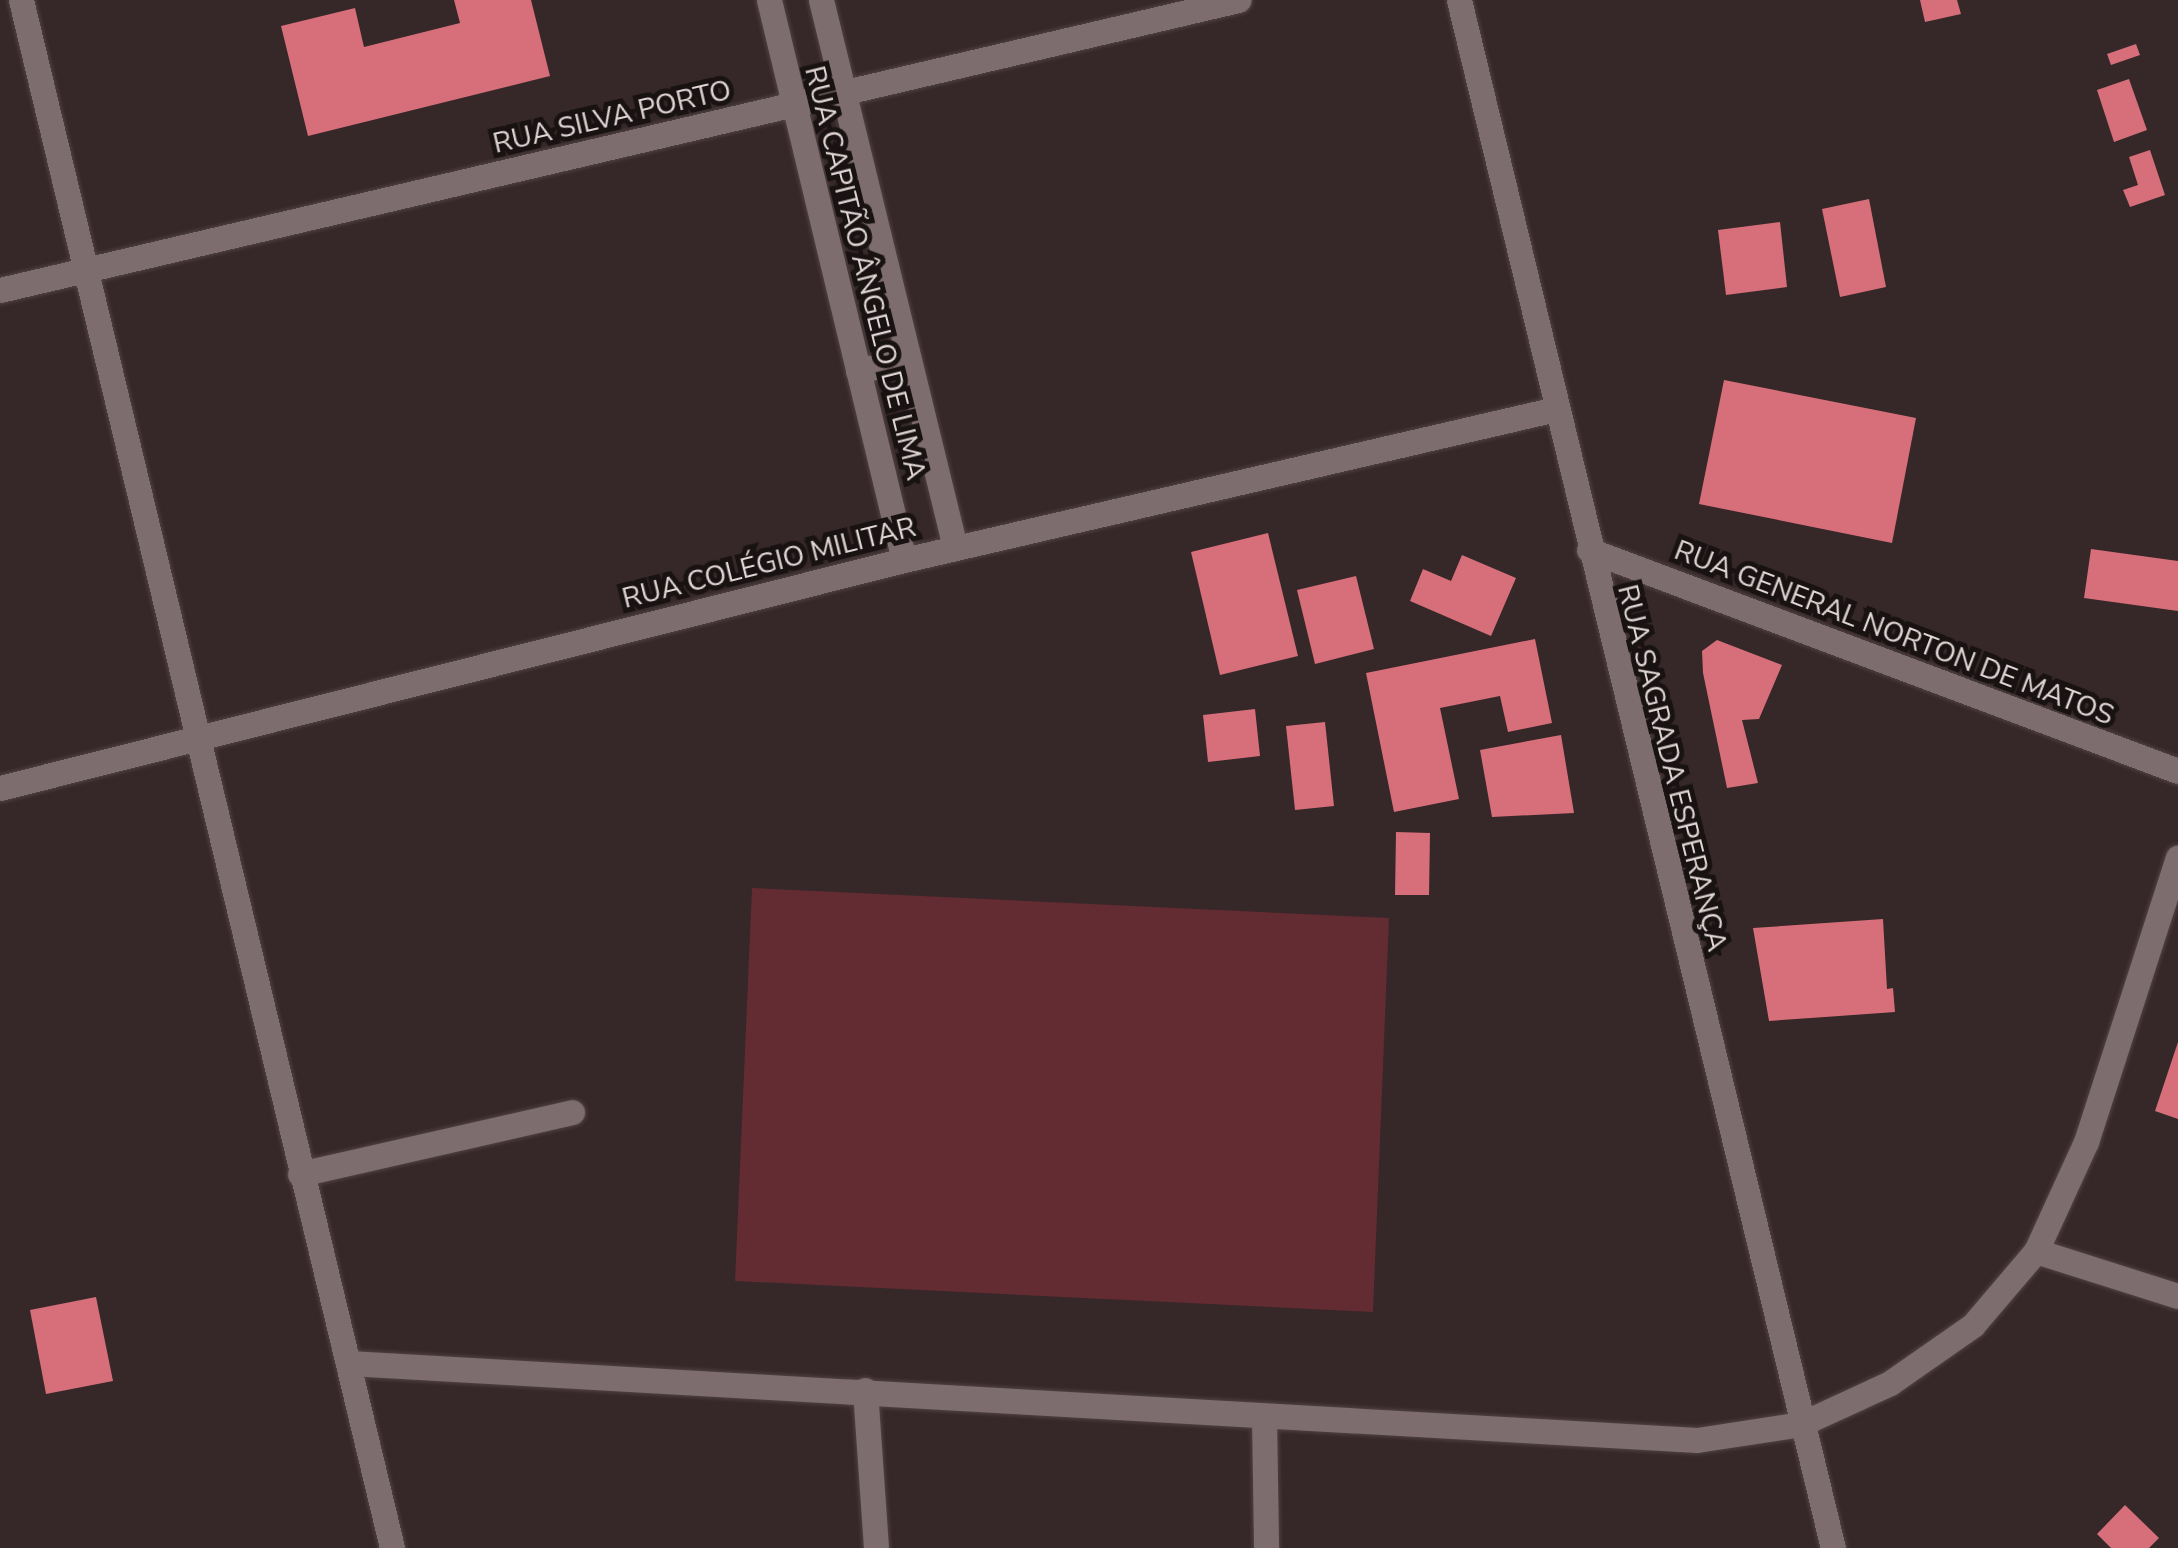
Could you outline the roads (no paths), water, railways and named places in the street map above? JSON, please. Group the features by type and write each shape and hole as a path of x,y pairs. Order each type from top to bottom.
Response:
{"street":[{"path":"21,0 392,1548"},
{"name":"RUA CAPITÃO ÂNGELO DE LIMA","path":"769,0 904,560"},
{"name":"RUA CAPITÃO ÂNGELO DE LIMA","path":"821,0 955,547"},
{"name":"RUA SILVA PORTO","path":"0,290 1238,0"},
{"name":"RUA SAGRADA ESPERANÇA","path":"1458,0 1833,1548"},
{"path":"858,371 907,359"},
{"name":"RUA COLÉGIO MILITAR","path":"0,788 955,547 1556,409"},
{"name":"RUA GENERAL NORTON DE MATOS","path":"1589,550 2178,772"},
{"path":"349,1363 1697,1440 1801,1424 1890,1383 1974,1325 2036,1252 2086,1142 2178,857"},
{"path":"300,1174 572,1112"},
{"path":"2036,1252 2178,1296"},
{"path":"865,1390 876,1548"},
{"path":"1264,1416 1266,1548"}]}
